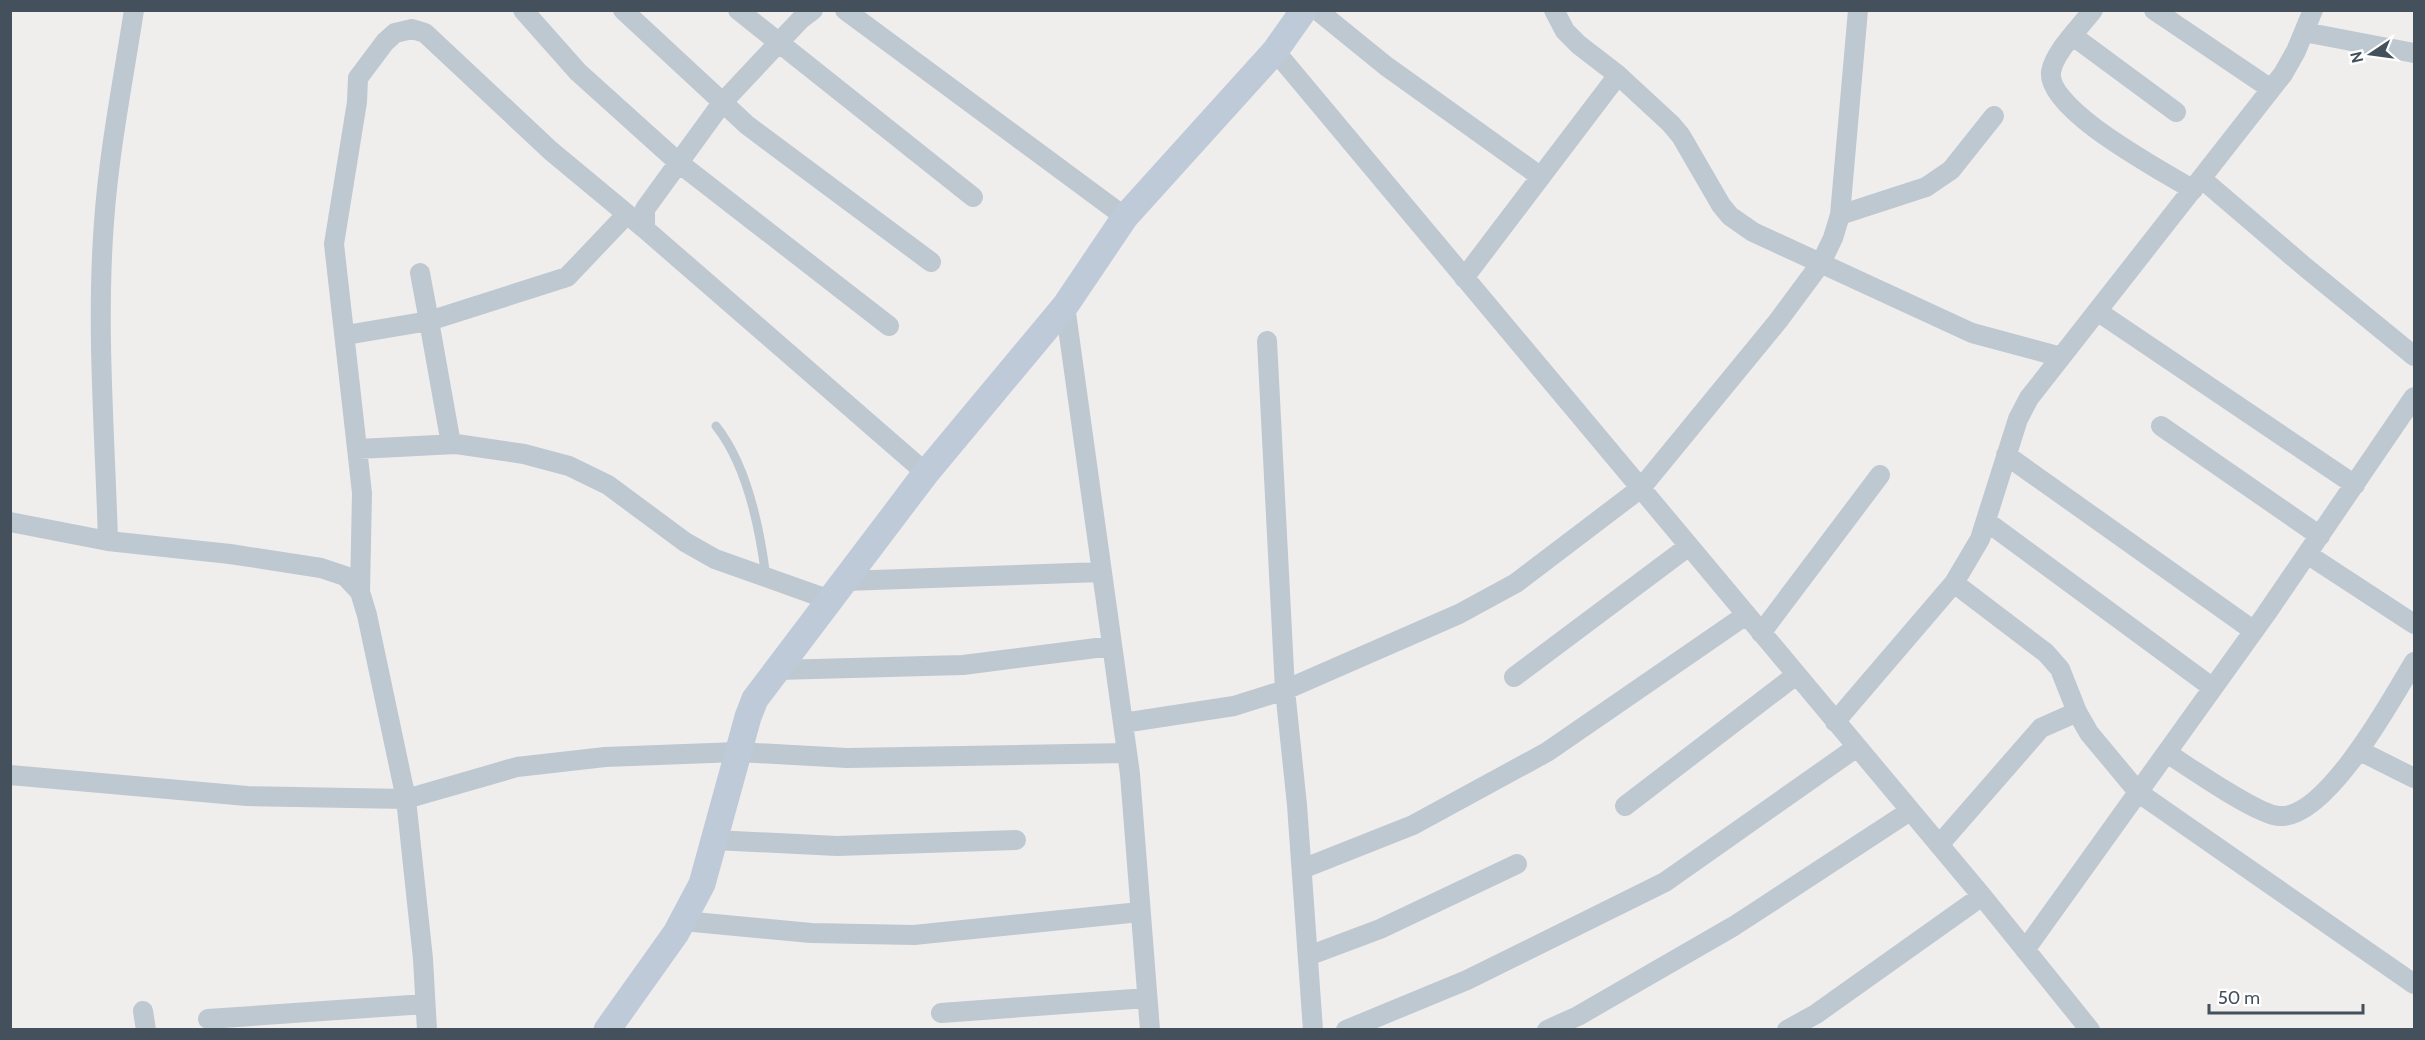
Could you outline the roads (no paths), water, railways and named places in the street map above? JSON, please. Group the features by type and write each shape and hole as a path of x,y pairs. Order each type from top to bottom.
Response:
{"main road":[{"path":"607,1029 683,921 702,884 755,699 926,473 1065,306 1125,217 1275,51 1304,10"}],"street":[{"path":"108,541 101,293 104,224 109,164 134,10"},
{"path":"523,10 578,72 679,163 889,326"},
{"path":"622,10 747,125 931,262"},
{"path":"738,10 973,197"},
{"path":"645,229 645,209 722,103 801,19 813,10"},
{"path":"845,10 1125,217"},
{"path":"1317,10 1395,73 1541,177"},
{"path":"1554,10 1565,31 1572,38 1671,124 1681,136 1710,188 1730,216 1753,232 1972,333 2061,357"},
{"path":"1123,723 1234,706 1285,690 1460,614 1516,583 1641,488 1778,321 1821,263 1833,238 1840,215 1858,10"},
{"path":"2093,10 2062,49 2051,70 2051,83 2058,95 2103,135 2198,184 2415,356"},
{"path":"2154,10 2271,89"},
{"path":"1835,722 1954,583 1980,539 2018,419 2029,399 2271,89 2287,67 2313,10"},
{"path":"427,1029 423,959 406,799 368,615 360,592 362,493 334,244 357,102 358,78 385,42 395,33 412,29 425,33 551,151 645,229 926,473"},
{"path":"2304,32 2415,53"},
{"path":"2073,36 2176,112"},
{"path":"1275,51 1982,896 2090,1029"},
{"path":"1464,278 1617,75"},
{"path":"1840,215 1926,187 1951,170 1994,116"},
{"path":"345,335 429,321 567,277 627,214"},
{"path":"420,273 451,444"},
{"path":"1065,306 1127,753 1150,1029"},
{"path":"2097,311 2355,485"},
{"path":"1267,340 1285,690 1302,869 1313,1029"},
{"path":"2025,950 2254,631 2415,397"},
{"path":"2161,426 2320,536"},
{"path":"358,449 451,444 524,454 569,466 608,485 685,542 715,560 766,578 838,591 1101,572"},
{"path":"2006,455 2254,631"},
{"path":"1761,633 1880,475"},
{"path":"1986,521 2213,688"},
{"path":"10,522 108,541 230,554 321,568 345,576 360,592"},
{"path":"1514,677 1689,546"},
{"path":"2307,554 2415,624"},
{"path":"1954,583 2046,653 2060,669 2076,712 2089,733 2139,793 2415,984"},
{"path":"1302,869 1413,825 1547,752 1746,615"},
{"path":"777,670 963,665 1112,646"},
{"path":"2167,753 2256,808 2277,816 2292,816 2307,808 2360,751 2415,662"},
{"path":"1625,806 1796,675"},
{"path":"1939,845 2042,728 2076,712"},
{"path":"1346,1029 1467,980 1665,882 1857,747"},
{"path":"2360,751 2415,778"},
{"path":"10,775 247,796 406,799 517,767 605,757 738,752 847,758 1127,753"},
{"path":"1548,1029 1578,1016 1734,926 1910,811"},
{"path":"714,840 837,846 1016,840"},
{"path":"1308,956 1380,929 1518,864"},
{"path":"1787,1029 1816,1014 1982,896"},
{"path":"683,921 811,933 914,935 1140,912"},
{"path":"941,1013 1147,998"},
{"path":"208,1019 425,1004"}],"lane":[{"path":"716,426 730,443 756,518 766,578"}]}
